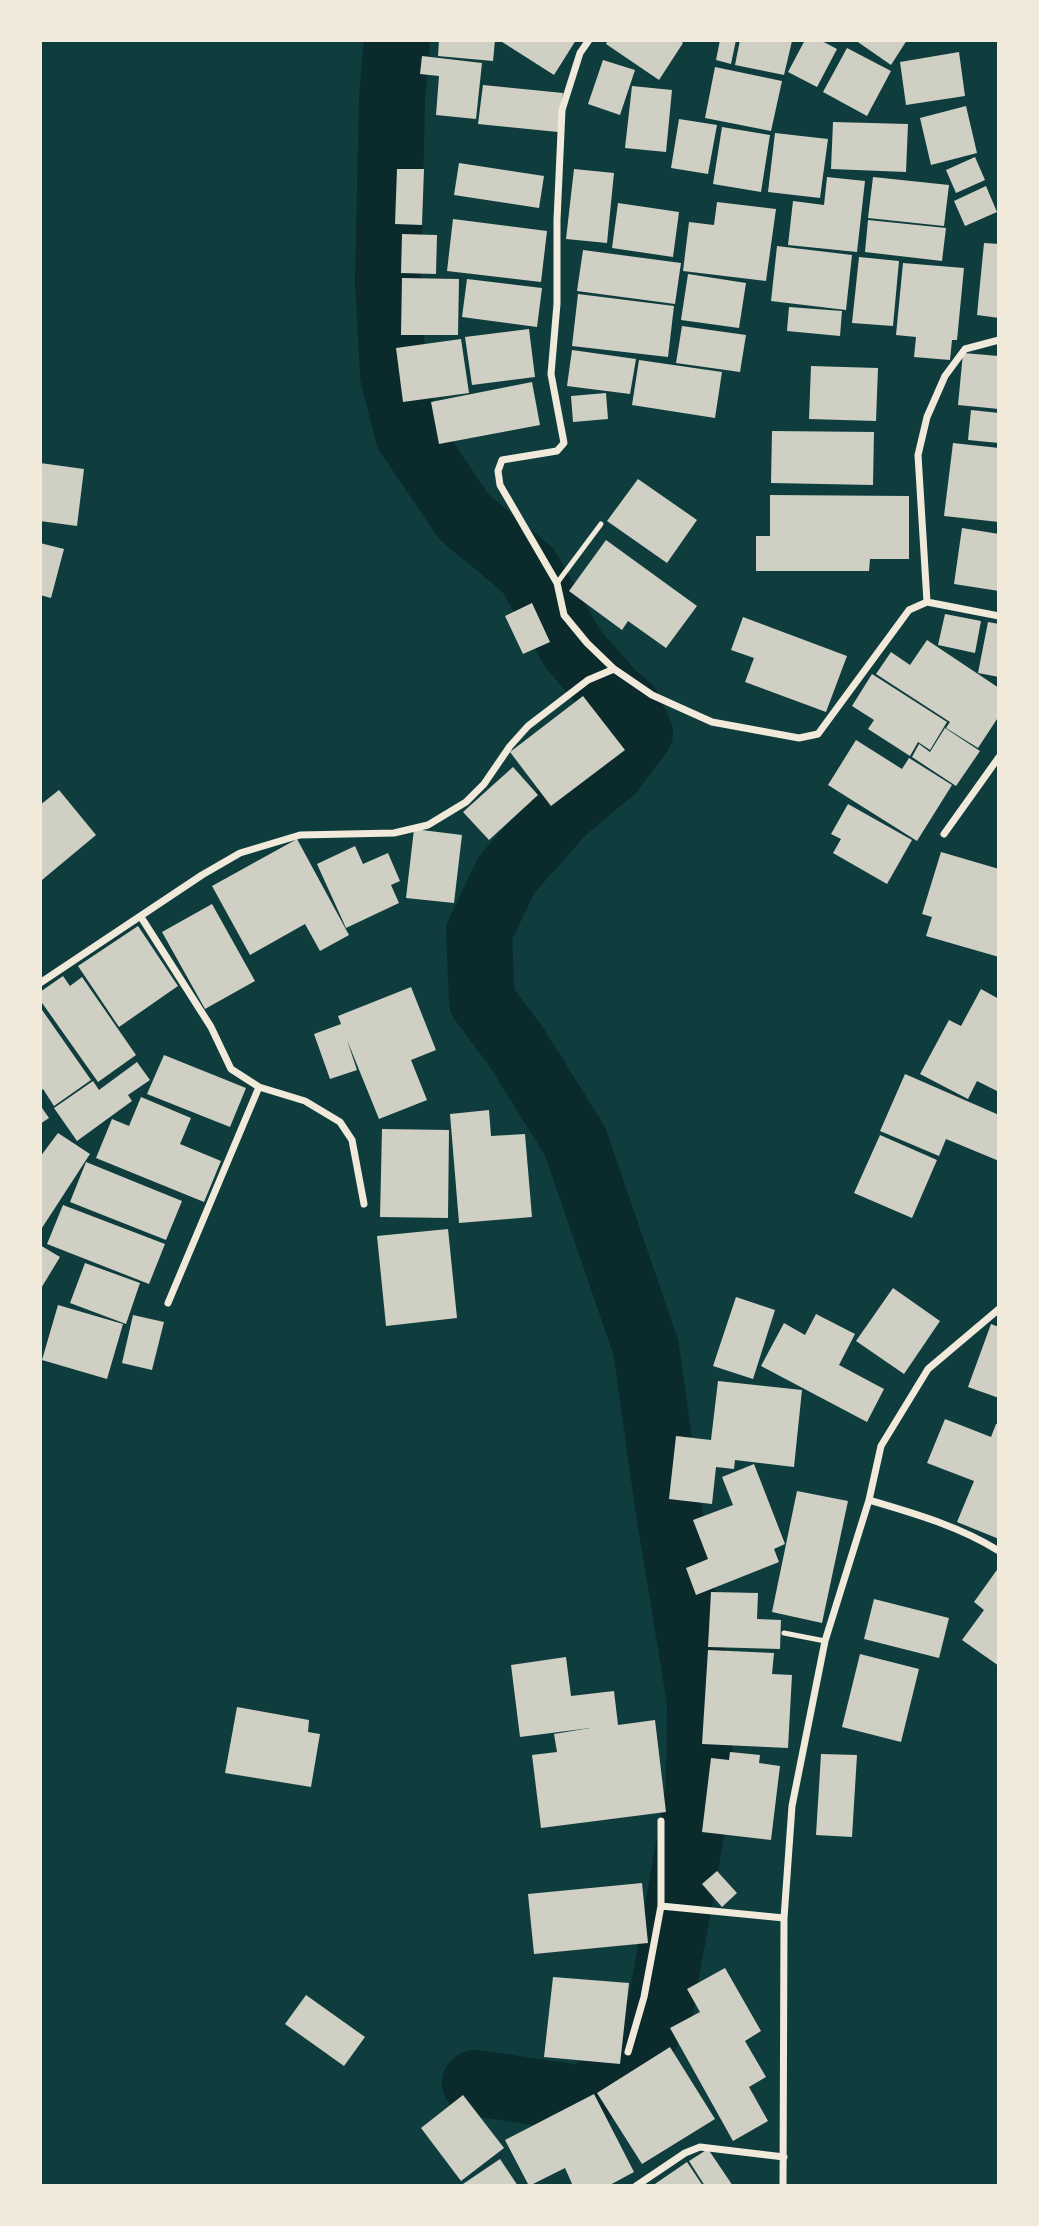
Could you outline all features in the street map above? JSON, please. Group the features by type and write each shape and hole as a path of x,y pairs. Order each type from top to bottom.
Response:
{"street":[{"path":"589,40 579,53 562,110 551,374 564,443 557,451 502,460 498,471 500,485 556,583 564,615 587,643 614,669 652,695 712,722 799,738 818,734 909,610 927,601 999,616"},
{"path":"927,601 918,455 927,417 946,376 965,349 999,340"},
{"path":"40,983 240,853 300,835 394,833 428,825 466,802 484,784 510,746 528,726 588,680 614,669"},
{"path":"944,834 999,757"},
{"path":"141,917 211,1027 231,1069 260,1087 305,1101 340,1122 352,1140 364,1204"},
{"path":"167,1303 260,1087"},
{"path":"783,2186 784,1918 792,1806 825,1641 869,1500 881,1446 928,1370 999,1309"},
{"path":"869,1500 929,1518 999,1551"},
{"path":"628,2052 665,1906 661,1821"},
{"path":"665,1906 784,1918"},
{"path":"636,2186 685,2153 701,2147 784,2157"}],"lane":[{"path":"556,583 601,524"},
{"path":"784,1633 825,1641"}],"building":[{"path":"439,40 495,40 493,61 438,56"},
{"path":"499,40 576,40 554,75"},
{"path":"608,40 679,40 683,43 659,80 606,44"},
{"path":"720,40 736,40 731,64 716,60"},
{"path":"740,40 792,41 784,75 735,65"},
{"path":"805,40 820,40 837,49 817,87 788,72"},
{"path":"855,40 907,40 891,65"},
{"path":"847,48 891,71 867,116 823,92"},
{"path":"959,52 965,96 906,105 900,62"},
{"path":"422,56 482,63 476,119 436,115 439,76 420,74"},
{"path":"603,60 635,70 620,115 588,104"},
{"path":"715,67 782,81 771,131 705,118"},
{"path":"483,85 563,93 558,132 478,124"},
{"path":"632,86 672,90 666,152 625,148"},
{"path":"966,106 977,153 931,165 920,118"},
{"path":"679,119 717,125 708,174 671,168"},
{"path":"833,122 908,124 906,172 831,169"},
{"path":"722,127 770,135 761,192 713,184"},
{"path":"775,133 828,139 820,198 768,192"},
{"path":"975,157 985,180 956,193 946,170"},
{"path":"459,163 544,176 539,208 454,195"},
{"path":"397,169 424,169 422,225 395,224"},
{"path":"574,169 614,173 607,243 566,239"},
{"path":"827,177 865,181 857,252 788,245 793,201 824,205"},
{"path":"873,177 949,185 944,226 868,218"},
{"path":"986,186 997,212 965,226 954,201"},
{"path":"717,202 776,209 766,281 683,271 689,222 714,225"},
{"path":"618,203 679,212 673,257 612,248"},
{"path":"453,219 547,231 541,282 447,271"},
{"path":"868,220 946,228 942,261 865,252"},
{"path":"402,234 437,235 436,274 401,273"},
{"path":"984,243 999,244 999,318 977,315"},
{"path":"777,246 852,255 846,310 771,301"},
{"path":"583,250 681,263 675,304 577,291"},
{"path":"859,257 899,261 893,326 852,323"},
{"path":"903,263 964,268 957,340 952,340 950,360 914,357 916,337 896,335"},
{"path":"688,274 746,283 739,328 681,320"},
{"path":"402,278 459,279 458,335 401,335"},
{"path":"467,279 542,288 537,327 462,317"},
{"path":"578,294 674,306 668,357 572,346"},
{"path":"789,307 842,311 840,336 787,331"},
{"path":"682,326 746,335 740,372 676,363"},
{"path":"529,329 535,377 472,385 465,337"},
{"path":"461,339 469,393 403,402 396,348"},
{"path":"572,350 636,359 630,394 567,386"},
{"path":"963,353 999,356 999,409 958,405"},
{"path":"639,360 722,372 715,418 632,405"},
{"path":"811,366 878,368 876,421 809,419"},
{"path":"532,382 540,425 439,444 431,402"},
{"path":"606,393 608,419 573,422 571,396"},
{"path":"971,410 999,413 999,443 968,440"},
{"path":"772,431 874,432 873,485 771,483"},
{"path":"953,443 999,448 999,522 944,516"},
{"path":"40,463 84,469 77,526 40,521"},
{"path":"638,479 697,520 667,563 607,521"},
{"path":"770,495 909,496 909,559 870,559 869,571 756,571 756,536 770,536"},
{"path":"962,528 999,534 999,591 954,584"},
{"path":"606,540 697,606 666,648 628,621 622,630 569,591"},
{"path":"40,543 64,549 51,598 40,595"},
{"path":"532,603 550,642 523,654 505,616"},
{"path":"945,614 981,621 975,653 938,645"},
{"path":"743,617 847,656 826,712 745,682 754,658 731,650"},
{"path":"988,622 999,624 999,677 978,673"},
{"path":"927,640 999,688 999,716 978,748 946,728 950,722 876,674 891,652 910,665"},
{"path":"872,674 947,722 930,750 918,742 910,756 868,729 874,720 852,706"},
{"path":"583,696 625,750 551,806 510,752"},
{"path":"945,728 980,751 956,786 912,757 919,744 930,752"},
{"path":"856,740 902,769 909,758 952,785 917,841 828,785"},
{"path":"513,767 538,795 489,840 463,812"},
{"path":"59,790 96,835 42,880 40,805"},
{"path":"848,804 912,840 887,884 833,853 841,839 831,834"},
{"path":"414,829 462,835 454,903 406,898"},
{"path":"297,839 349,935 320,951 305,924 250,955 212,886"},
{"path":"355,846 363,864 388,853 400,881 391,885 399,903 346,928 317,864"},
{"path":"941,852 999,869 999,957 926,936 932,917 922,914"},
{"path":"212,904 255,981 205,1009 162,932"},
{"path":"138,926 178,986 119,1027 78,966"},
{"path":"63,976 70,986 82,977 136,1055 98,1082 40,1000 40,992"},
{"path":"411,987 436,1050 411,1060 427,1100 379,1119 347,1040 357,1070 330,1079 314,1034 341,1024 338,1016"},
{"path":"981,989 999,999 999,1092 977,1081 968,1099 920,1074 949,1020 961,1026"},
{"path":"40,1007 91,1080 54,1106 43,1089 40,1091"},
{"path":"164,1055 246,1088 230,1127 147,1094"},
{"path":"137,1062 150,1080 128,1095 132,1101 77,1141 54,1108 93,1081 99,1090"},
{"path":"905,1074 999,1115 999,1161 946,1139 939,1156 880,1131"},
{"path":"141,1097 191,1118 180,1144 221,1161 204,1202 96,1158 112,1119 129,1126"},
{"path":"40,1105 49,1118 40,1124"},
{"path":"489,1110 491,1136 525,1134 532,1217 459,1223 450,1114"},
{"path":"382,1129 449,1130 448,1218 380,1217"},
{"path":"58,1133 90,1154 40,1231 40,1157"},
{"path":"880,1135 937,1160 912,1218 854,1193"},
{"path":"86,1162 182,1201 166,1240 70,1202"},
{"path":"63,1205 165,1244 149,1284 47,1244"},
{"path":"448,1229 457,1318 386,1326 377,1236"},
{"path":"40,1245 60,1257 40,1290"},
{"path":"85,1263 140,1283 126,1324 70,1303"},
{"path":"893,1288 940,1321 904,1374 856,1341"},
{"path":"736,1297 775,1310 753,1379 713,1366"},
{"path":"58,1305 123,1324 107,1379 42,1360"},
{"path":"816,1314 855,1334 839,1365 884,1389 867,1422 761,1366 784,1323 805,1335"},
{"path":"133,1315 164,1322 152,1370 122,1363"},
{"path":"991,1324 999,1327 999,1398 968,1387"},
{"path":"718,1381 802,1390 794,1467 735,1460 734,1469 716,1467 712,1504 669,1499 676,1436 711,1440"},
{"path":"945,1419 991,1437 996,1424 999,1425 999,1539 957,1522 974,1481 927,1463"},
{"path":"754,1464 785,1544 774,1549 779,1562 696,1595 686,1568 708,1559 693,1520 733,1505 722,1477"},
{"path":"797,1491 848,1501 822,1623 772,1612"},
{"path":"999,1567 999,1666 962,1640 984,1610 974,1602"},
{"path":"711,1592 758,1593 757,1619 781,1620 780,1649 708,1647"},
{"path":"874,1599 949,1618 939,1658 864,1639"},
{"path":"708,1650 774,1653 772,1674 792,1675 788,1748 702,1744"},
{"path":"860,1654 919,1669 901,1742 842,1727"},
{"path":"566,1657 571,1696 614,1691 618,1725 655,1720 666,1812 541,1828 532,1755 557,1752 554,1734 590,1728 520,1737 511,1665"},
{"path":"237,1707 309,1720 308,1732 320,1734 311,1787 225,1773"},
{"path":"730,1752 760,1755 759,1763 780,1766 771,1840 702,1832 711,1758 729,1760"},
{"path":"821,1754 857,1755 852,1837 816,1835"},
{"path":"717,1871 737,1893 722,1907 702,1884"},
{"path":"642,1883 648,1943 534,1954 528,1894"},
{"path":"725,1968 761,2031 745,2041 766,2077 749,2087 768,2121 733,2141 670,2028 700,2012 687,1989"},
{"path":"553,1977 629,1983 620,2064 544,2057"},
{"path":"306,1995 365,2037 344,2066 285,2024"},
{"path":"670,2047 715,2119 642,2164 597,2093"},
{"path":"594,2094 634,2172 608,2186 573,2186 565,2168 529,2186 505,2140"},
{"path":"463,2095 504,2148 461,2181 421,2128"},
{"path":"708,2149 733,2186 705,2186 689,2161"},
{"path":"500,2159 518,2186 460,2186"},
{"path":"687,2162 703,2186 652,2186"}],"waterway":[{"path":"397,40 392,99 388,280 393,375 408,434 464,517 528,570 573,649 613,695 628,707 640,733 611,771 563,811 507,874 479,932 482,1001 517,1048 575,1141 646,1348 700,1702 699,1788 660,2010 627,2067 584,2099 475,2083"}]}
